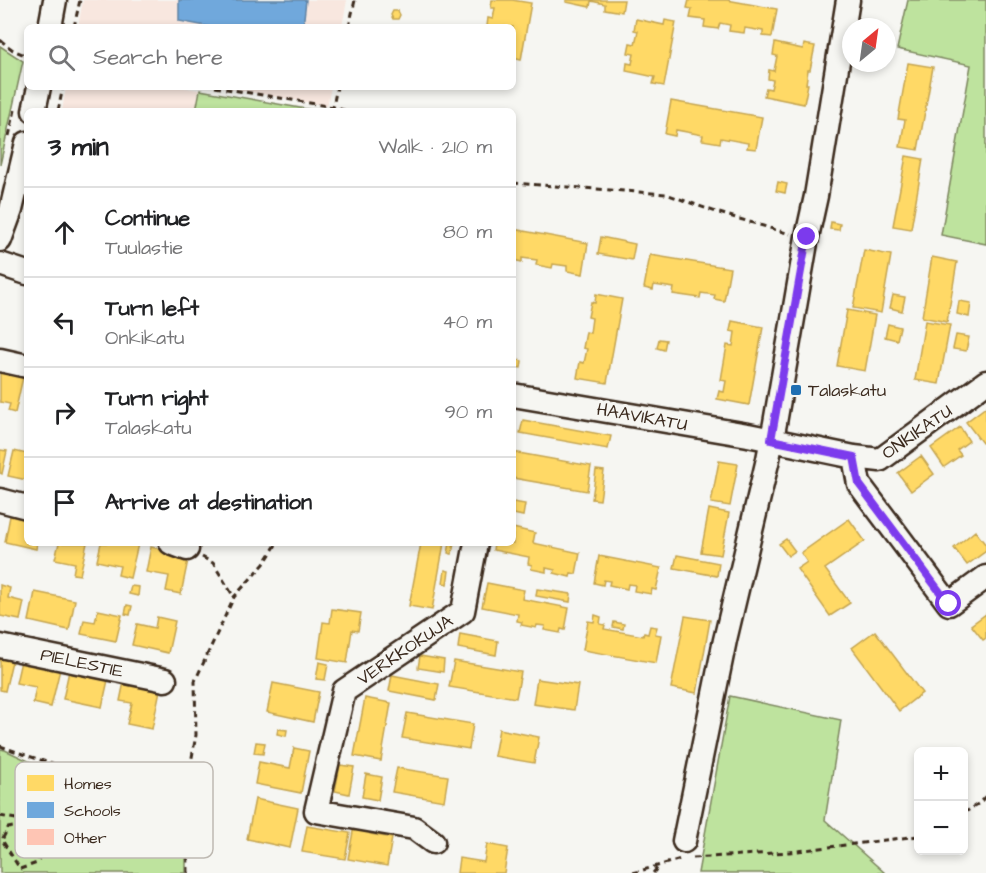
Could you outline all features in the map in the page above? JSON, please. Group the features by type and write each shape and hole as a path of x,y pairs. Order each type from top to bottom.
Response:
{"street":[{"path":"51,24 55,0"},
{"path":"684,841 727,631 771,440 816,196 848,0"},
{"path":"35,108 38,90"},
{"path":"0,240 11,210 24,156"},
{"path":"0,264 24,272"},
{"path":"0,360 24,365"},
{"name":"ONKIKATU","path":"771,440 880,460 986,382"},
{"name":"HAAVIKATU","path":"516,396 771,440"},
{"path":"854,457 859,484 949,604 986,577"},
{"path":"0,500 24,506"},
{"name":"VERKKOKUJA","path":"433,842 414,828 316,811 344,692 463,611 475,546"},
{"name":"PIELESTIE","path":"0,646 165,680"}],"path":[{"path":"75,24 80,0"},
{"path":"350,24 355,0"},
{"path":"0,40 24,55"},
{"path":"59,108 62,90"},
{"path":"231,90 328,108"},
{"path":"333,108 336,90"},
{"path":"516,183 666,194 793,235"},
{"path":"191,762 196,735 195,681 234,597 264,564 275,546"},
{"path":"213,563 234,597"},
{"path":"0,746 48,762"},
{"path":"968,810 986,796"},
{"path":"0,816 15,819"},
{"path":"15,827 8,828 2,840 20,869 38,863 39,858"},
{"path":"633,873 683,858 789,852 914,836"},
{"path":"188,858 188,873"},
{"path":"653,873 661,864"}],"shaded area":[{"path":"83,0 347,0 343,24 79,24"},
{"path":"66,90 199,90 196,108 62,108"},
{"path":"239,90 330,90 327,106"}],"green space":[{"path":"908,0 986,0 986,244 941,235 971,65 897,49"},
{"path":"0,46 23,61 0,165"},
{"path":"200,90 300,108 197,108"},
{"path":"730,696 841,720 825,820 885,873 698,873"},
{"path":"0,749 31,762 15,762 15,858 186,858 186,873 0,873"}],"building: Homes":[{"path":"492,0 531,3 521,60 516,59 516,24 487,24 488,18 493,19 495,8 491,8"},
{"path":"566,0 624,0 622,12 605,9 605,4 591,1 590,7 566,2"},
{"path":"689,0 727,0 777,9 772,37 763,36 763,31 745,28 744,33 729,31 730,25 720,23 718,29 704,27 705,20 690,18 692,9 687,8"},
{"path":"393,11 398,11 400,15 398,19 393,19 391,15"},
{"path":"636,19 664,25 665,20 676,22 664,86 653,84 655,77 626,71 627,63 632,64 634,54 628,53 630,43 635,44 638,31 634,30"},
{"path":"775,43 803,49 804,44 815,46 810,70 808,70 804,104 764,96 766,88 771,89 773,80 768,79 769,70 774,71 777,56 773,55"},
{"path":"908,63 933,67 918,150 900,147 905,120 898,119"},
{"path":"671,101 762,117 756,149 747,148 748,143 721,138 720,143 702,140 703,135 676,130 675,136 665,134"},
{"path":"906,156 923,159 911,229 893,226"},
{"path":"778,182 787,184 785,193 776,191"},
{"path":"831,222 840,224 839,230 830,229"},
{"path":"516,230 588,243 583,274 567,271 567,266 553,264 552,268 536,265 537,260 522,258 522,262 516,261"},
{"path":"601,237 635,244 632,260 598,254"},
{"path":"864,250 891,255 881,313 853,308"},
{"path":"650,255 730,268 724,301 714,299 715,295 701,293 700,298 673,294 674,288 654,285 653,290 644,288"},
{"path":"932,257 957,262 947,322 922,317"},
{"path":"596,294 622,299 607,383 577,378 580,362 584,363 587,349 583,348 586,332 590,333 592,318 588,317 591,302 595,303"},
{"path":"893,295 905,297 902,311 890,308"},
{"path":"959,301 971,303 969,317 957,314"},
{"path":"847,310 875,315 865,371 837,366"},
{"path":"732,321 763,327 749,405 717,399 719,391 724,392 726,381 721,380 727,345 733,346 735,332 730,331"},
{"path":"925,321 950,325 939,384 915,380"},
{"path":"888,324 900,327 897,340 885,337"},
{"path":"956,335 969,337 966,351 953,349"},
{"path":"659,339 666,340 664,350 657,348"},
{"path":"516,359 522,361 521,368 516,367"},
{"path":"0,372 23,377 15,413 8,411 10,404 0,402"},
{"path":"986,407 986,440 982,443 966,422"},
{"path":"523,420 611,436 608,449 520,433"},
{"path":"960,427 969,441 957,450 961,455 944,467 931,448"},
{"path":"0,450 7,451 2,474 0,473"},
{"path":"14,451 24,453 24,479 8,476"},
{"path":"516,453 591,466 587,491 516,479"},
{"path":"921,456 934,474 911,491 898,473"},
{"path":"719,461 738,464 730,506 711,503"},
{"path":"596,470 604,471 600,500 592,499"},
{"path":"516,502 525,504 523,516 516,515"},
{"path":"709,509 729,513 721,555 701,552"},
{"path":"10,516 24,519 24,546 36,546 36,549 5,542"},
{"path":"849,519 865,541 825,569 850,603 830,616 797,569 807,562 801,553"},
{"path":"516,529 535,533 533,543 580,553 576,574 571,573 570,577 554,573 555,570 546,568 546,572 531,569 532,565 528,564 529,557 493,550 494,546 516,546"},
{"path":"975,531 986,545 986,551 967,565 954,548"},
{"path":"786,539 795,551 788,556 779,544"},
{"path":"58,546 86,546 80,575 73,574 75,563 55,559"},
{"path":"100,546 138,546 130,578 118,575 120,566 97,561"},
{"path":"420,546 443,546 432,610 409,606"},
{"path":"449,546 453,546 452,554 448,553"},
{"path":"151,547 189,555 181,594 166,591 169,576 146,572"},
{"path":"677,555 719,563 717,576 674,568"},
{"path":"599,556 661,568 656,590 652,589 651,594 634,591 635,585 628,584 627,589 609,585 610,581 604,580 603,585 594,583"},
{"path":"445,570 449,571 447,584 443,583"},
{"path":"487,583 524,590 522,599 569,608 565,630 561,629 560,633 544,630 545,626 537,625 536,628 521,625 522,622 517,621 518,614 482,607"},
{"path":"0,585 10,588 8,598 24,602 20,620 0,616"},
{"path":"131,586 139,587 138,596 129,594"},
{"path":"537,589 571,594 570,602 536,596"},
{"path":"35,592 75,600 69,630 29,621"},
{"path":"127,605 132,606 130,615 125,614"},
{"path":"332,609 361,613 358,631 352,630 347,663 318,658 323,622 330,623"},
{"path":"98,610 122,615 116,641 81,634 84,620 95,622"},
{"path":"986,614 986,638 983,640 971,625"},
{"path":"595,615 601,617 600,624 605,625 604,629 643,636 644,633 648,634 650,626 657,627 655,634 661,635 656,663 583,650 588,621 594,622"},
{"path":"685,616 710,620 697,693 671,688"},
{"path":"157,617 175,621 168,653 132,645 137,624 155,628"},
{"path":"614,622 624,624 623,629 613,627"},
{"path":"875,631 922,693 899,711 852,648"},
{"path":"460,634 498,641 496,655 458,648"},
{"path":"420,656 444,660 443,672 418,668"},
{"path":"0,658 12,661 5,691 0,690"},
{"path":"21,661 60,669 51,707 33,703 36,687 16,683"},
{"path":"454,661 521,672 516,698 449,687"},
{"path":"319,662 328,664 325,680 316,679"},
{"path":"69,671 108,680 102,707 63,699"},
{"path":"392,675 439,684 436,700 389,691"},
{"path":"537,679 578,685 574,710 533,704"},
{"path":"124,682 160,690 152,729 127,724 132,703 120,701"},
{"path":"273,683 319,692 313,722 267,712"},
{"path":"365,698 391,703 381,761 354,756"},
{"path":"407,713 473,724 469,749 402,738"},
{"path":"278,729 287,730 286,736 277,734"},
{"path":"499,729 539,737 534,763 494,756"},
{"path":"256,742 265,743 263,754 254,753"},
{"path":"294,748 309,751 301,793 255,784 259,762 290,768"},
{"path":"340,765 354,767 349,794 335,791"},
{"path":"397,768 448,776 444,801 392,792"},
{"path":"366,774 382,777 378,800 362,797"},
{"path":"255,799 298,808 290,848 247,839"},
{"path":"307,826 350,833 345,859 302,852"},
{"path":"354,826 371,829 370,834 392,838 387,866 348,859"},
{"path":"487,844 508,848 504,873 457,873 459,858 484,862"}],"building: Schools":[{"path":"179,0 306,0 303,24 195,24 179,21"}],"place":[{"name":"Talaskatu","path":"796,390"}],"route":[{"path":"807,237 771,440 854,457 859,484 949,604"}]}
